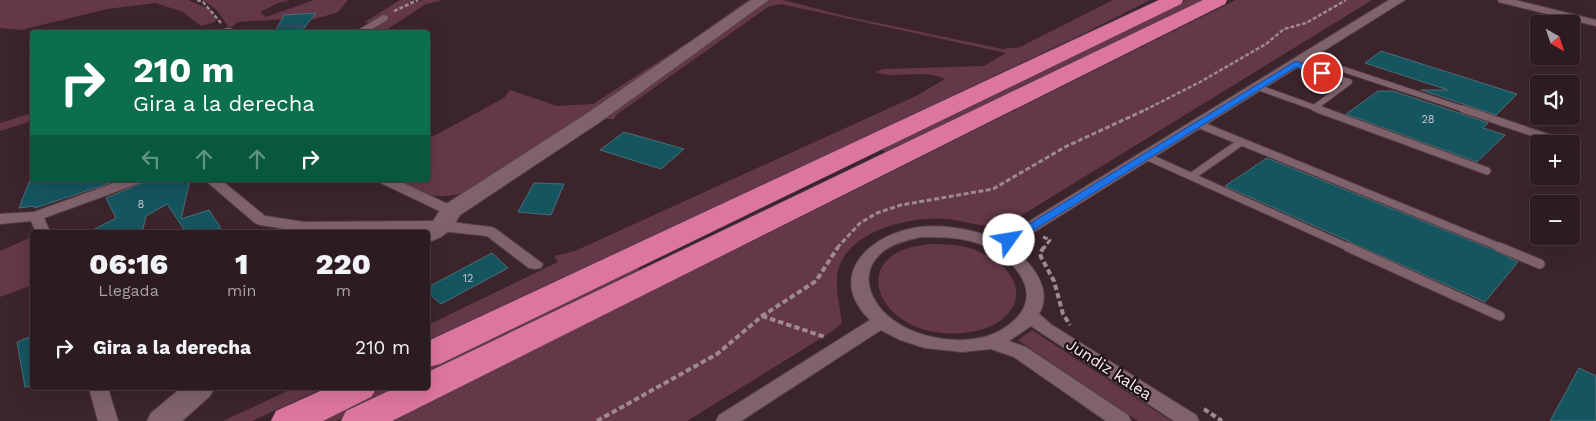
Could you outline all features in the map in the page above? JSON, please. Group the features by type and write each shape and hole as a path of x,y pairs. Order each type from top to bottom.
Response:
{"highway":[{"path":"430,354 1174,0"},
{"path":"430,386 1218,0"},
{"path":"289,421 355,390"},
{"path":"359,421 422,390"}],"street":[{"path":"440,224 761,0"},
{"path":"1000,247 1393,2 1400,0"},
{"path":"1504,0 1596,23"},
{"path":"363,30 383,18"},
{"path":"0,220 36,216 130,182"},
{"path":"214,182 260,220 304,227 440,224 491,232 535,264"},
{"path":"388,182 440,224"},
{"path":"36,216 41,230"},
{"path":"920,232 947,232 965,235 1000,247 1019,261 1032,279 1036,298 1030,316 1015,331 991,342 963,346 933,344 905,335 882,322 865,303 859,284 862,265 875,250 895,238 920,232"},
{"name":"Jundiz kalea","path":"1030,316 1046,329 1193,413"},
{"path":"726,421 882,322"},
{"path":"991,342 1020,352 1122,421"},
{"path":"100,390 108,421"},
{"path":"162,421 198,390"}],"lane":[{"path":"1301,61 1349,82 1314,108"},
{"path":"1301,61 1538,135"},
{"path":"1257,88 1487,171"},
{"path":"1198,124 1540,264"},
{"path":"1192,176 1241,142"},
{"path":"1146,156 1500,316"}],"path":[{"path":"197,0 203,2 227,30"},
{"path":"383,18 418,0"},
{"path":"598,421 717,354 762,316 816,281 830,257 842,242 860,223 877,213 901,205 993,189 1065,147 1150,108 1200,82 1266,44 1284,30 1306,23 1346,0"},
{"path":"1043,237 1050,240 1040,253 1041,260 1056,283 1060,296 1062,316 1077,329"},
{"path":"762,316 846,344"},
{"path":"1193,413 1222,421"}],"shaded area":[{"path":"0,0 188,0 209,9 216,20 201,26 183,12 156,3 107,9 21,30 0,28"},
{"path":"202,0 290,0 278,3 260,12 266,17 314,0 348,0 338,12 312,20 313,17 238,22 229,29 218,12"},
{"path":"400,0 416,0 409,5 422,0 443,0 426,4 386,30 368,30 375,26 365,22"},
{"path":"748,0 754,0 656,64 659,67 471,191 439,196 414,190 397,182 430,182 430,138 504,98 510,90 557,106 593,104 690,41"},
{"path":"769,0 783,0 845,16 1002,49 1020,47 1113,0 1150,0 1087,32 854,142 430,339 430,324 558,262 554,256 575,251 916,96 945,79 927,74 890,75 875,72 883,69 984,66 1006,53 781,4 768,7 616,115 614,119 602,119"},
{"path":"1185,0 1206,0 887,153 880,148"},
{"path":"1236,0 1372,0 1009,223 986,226 934,218 898,223 864,237 851,248 841,261 837,277 842,323 831,332 687,421 392,421"},
{"path":"30,114 30,122 0,131 0,123"},
{"path":"30,238 30,286 0,297 0,251"},
{"path":"928,244 968,247 985,254 1002,266 1012,278 1016,295 1011,310 1005,317 999,322 983,329 965,333 938,333 912,325 890,309 879,287 879,276 883,266 891,256 905,249"},
{"path":"638,266 641,274 430,376 430,365"},
{"path":"1032,330 1171,421 1138,421 1018,340"},
{"path":"290,390 320,390 252,421 223,421"},
{"path":"380,390 402,390 336,421 315,421"}],"building":[{"path":"316,13 303,30 276,30 284,15"},
{"path":"1381,51 1517,94 1496,115 1421,90 1448,90 1365,63"},
{"path":"1378,91 1393,91 1488,123 1483,128 1505,135 1477,162 1346,114"},
{"path":"624,132 684,149 661,169 600,150"},
{"path":"1267,158 1494,250 1518,262 1485,302 1225,186"},
{"path":"30,180 30,182 110,183 35,208 34,206 19,208"},
{"path":"145,182 190,182 181,219 209,210 221,228 214,230 185,230 167,204 146,216 143,229 93,230 116,218 106,198"},
{"path":"534,183 564,184 551,215 518,212"},
{"path":"492,253 508,268 441,304 430,295 430,286"},
{"path":"30,337 30,386 25,387 17,342"},
{"path":"1579,368 1596,376 1596,421 1550,421"}],"route":[{"path":"1009,240 1296,64 1322,73"}]}
